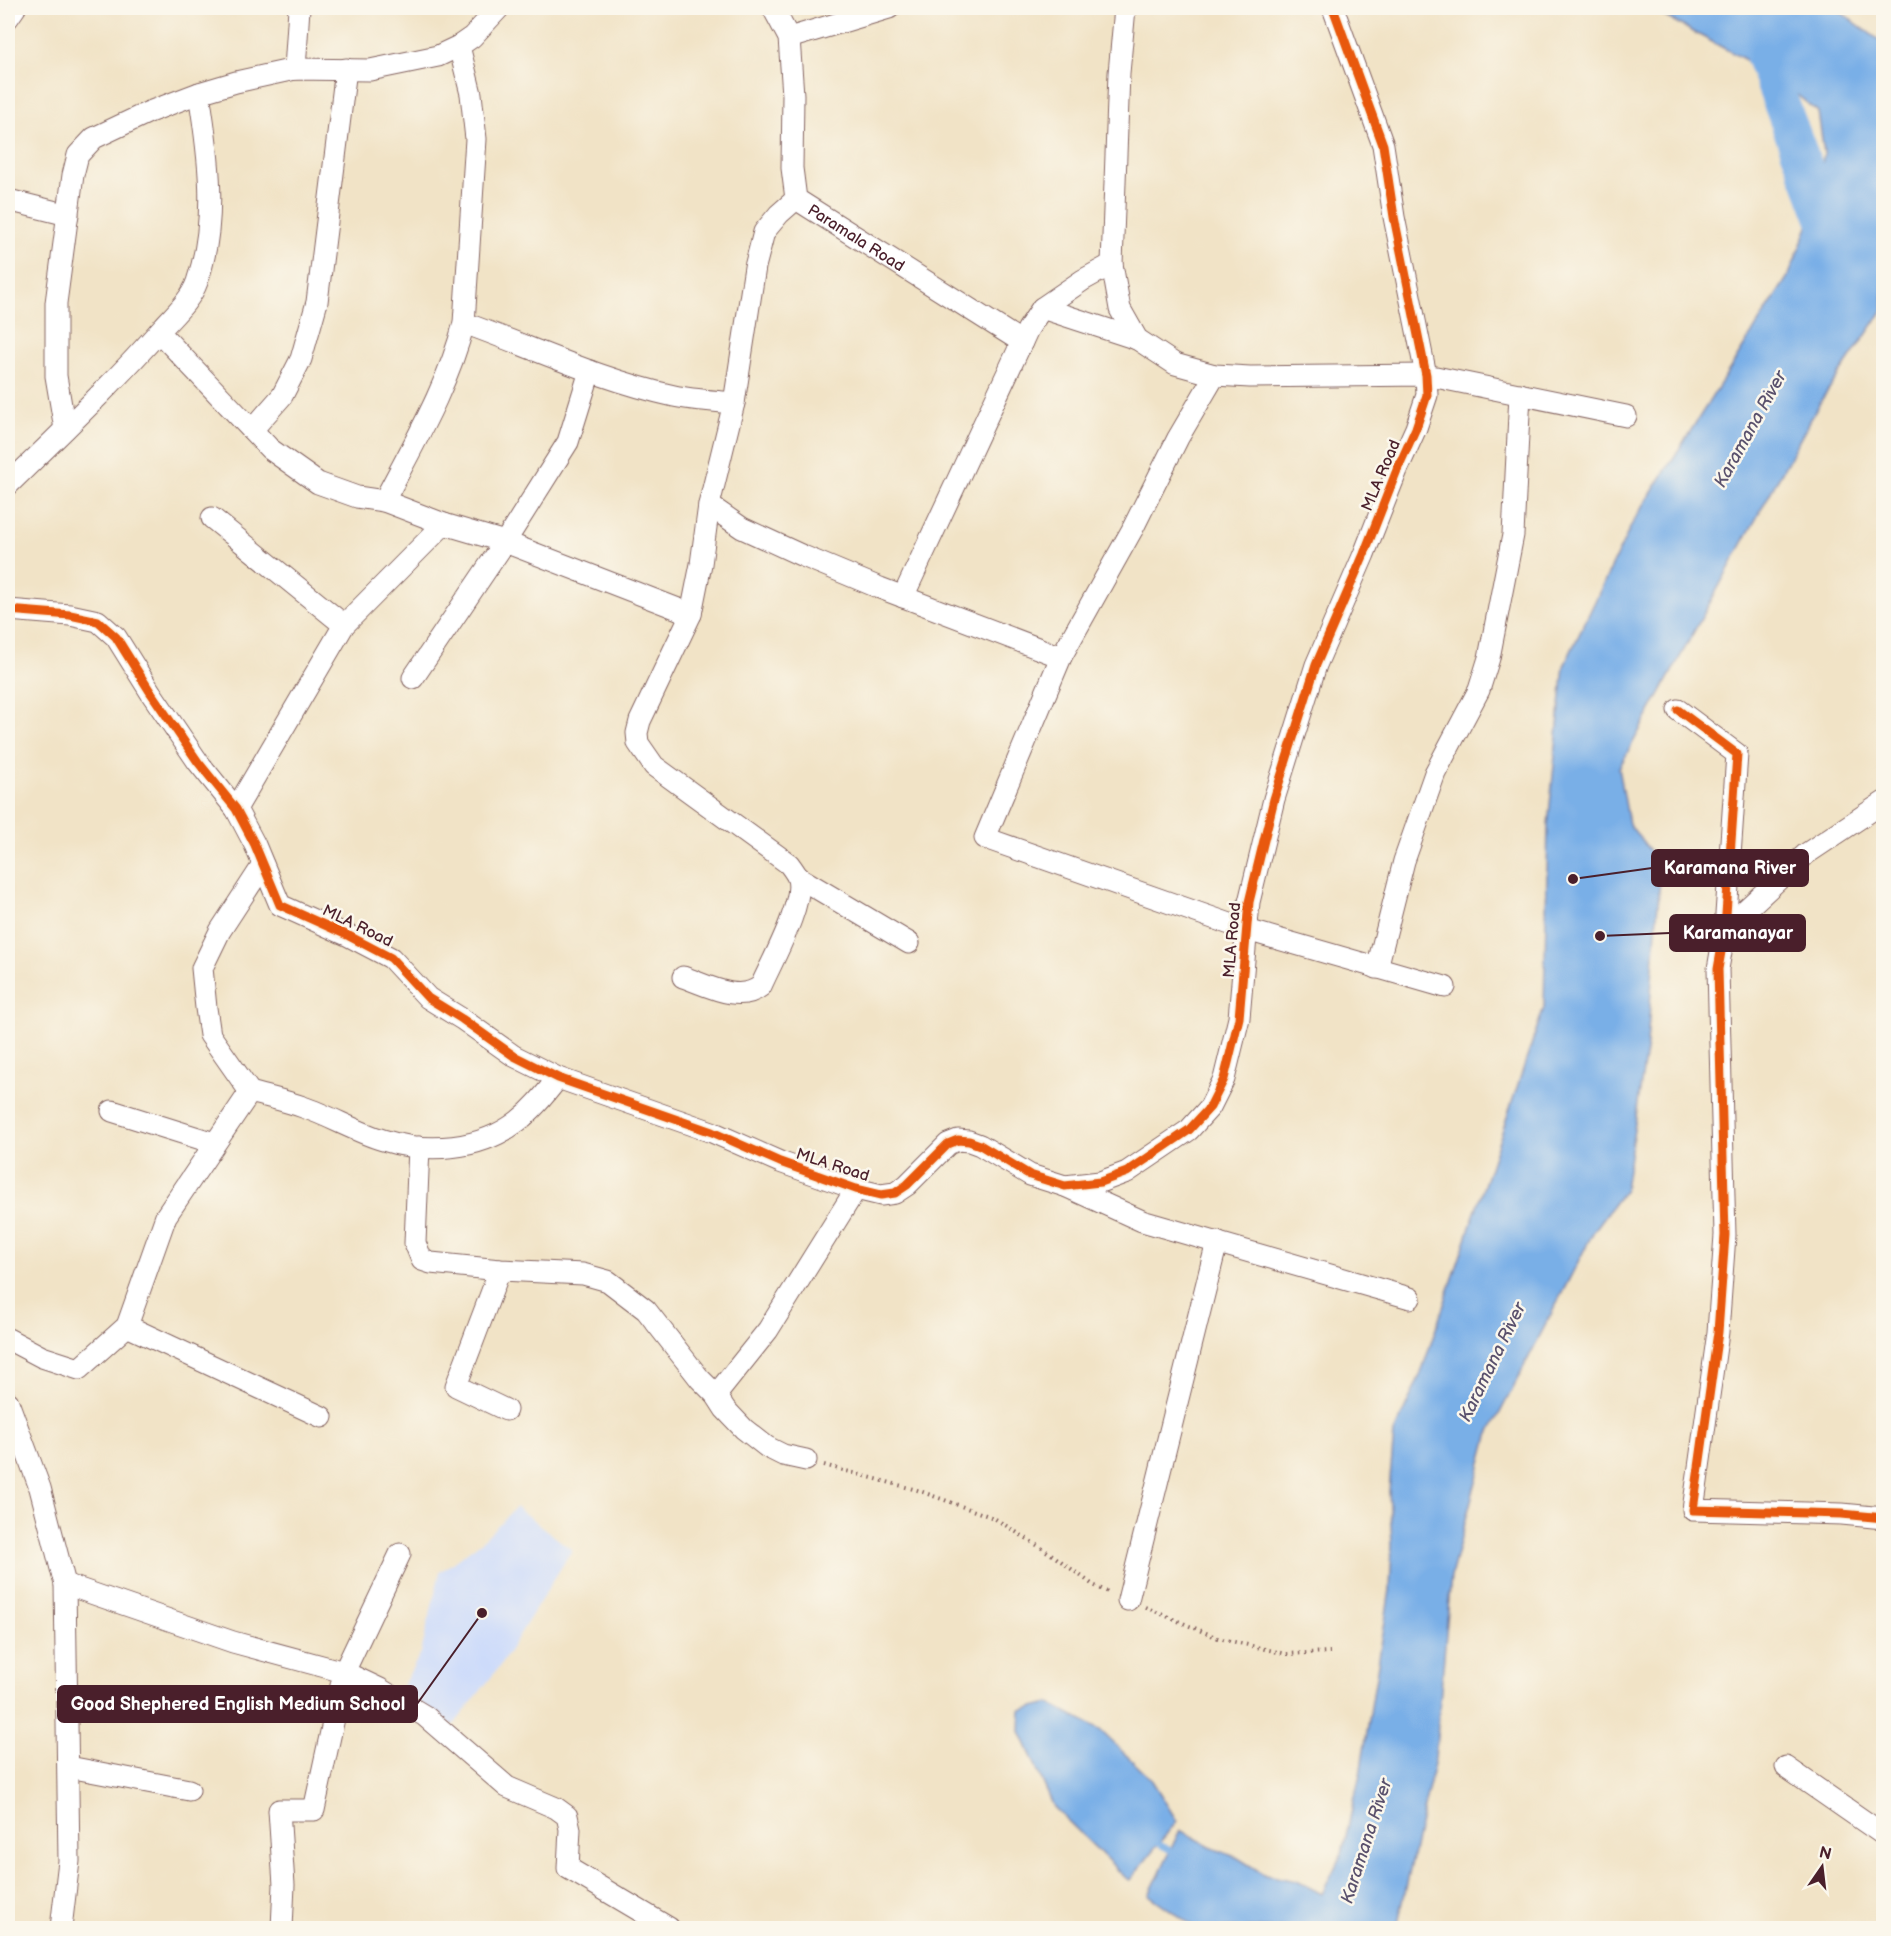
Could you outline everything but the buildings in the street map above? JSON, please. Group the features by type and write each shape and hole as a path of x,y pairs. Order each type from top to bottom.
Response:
{"street":[{"path":"8,18 15,8"},
{"path":"295,69 299,8"},
{"path":"65,429 56,376 56,303 76,165 78,155 86,145 94,138 148,112 236,82 295,69 370,70 438,57 472,37 498,8"},
{"name":"Paramala Road","path":"773,8 789,38 793,95 792,168 796,199 1022,342"},
{"path":"789,38 889,8"},
{"path":"1125,8 1119,73 1112,264 1120,309 1137,339"},
{"name":"MLA Road","path":"8,610 70,615 98,621 116,637 198,762 236,809 255,845 280,905 391,958 428,998 514,1056 558,1078 712,1132 780,1162 856,1189 881,1195 895,1192 907,1185 948,1144 958,1140 980,1145 1030,1175 1065,1186 1100,1182 1127,1172 1189,1130 1210,1107 1224,1079 1239,1018 1249,902 1274,800 1316,665 1416,428 1427,395 1426,375 1394,216 1383,145 1333,8"},
{"path":"384,501 436,401 458,346 464,322 476,139 471,94 459,46"},
{"path":"252,430 282,396 301,359 317,303 346,69"},
{"path":"8,485 159,332 188,299 196,285 205,253 211,214 206,140 199,93"},
{"path":"796,199 764,232 755,267 734,403 709,505 691,614 640,721 637,733 638,743 654,766 789,864 798,877 909,943"},
{"path":"8,200 68,215"},
{"path":"903,597 1022,342 1042,308 1083,280 1112,264"},
{"path":"1042,308 1137,339 1175,364 1215,375 1250,377 1426,375 1626,416"},
{"path":"464,322 590,371 676,397 734,403"},
{"path":"159,332 270,449 318,483 357,497 384,501 444,524 505,542 691,614"},
{"path":"413,678 505,542 568,442 590,371"},
{"path":"1215,375 1178,438 1061,657 986,838 1246,930 1445,987"},
{"path":"1377,968 1404,861 1436,773 1479,690 1490,658 1513,535 1520,394"},
{"path":"709,505 742,528 803,556 1061,657"},
{"path":"212,518 344,626"},
{"path":"236,809 344,626 444,524"},
{"path":"1678,711 1737,754 1725,929 1718,969 1725,1234 1718,1332 1693,1510 1842,1514 1884,1518"},
{"path":"1725,929 1806,854 1884,802"},
{"path":"263,865 220,931 202,968 210,1035 250,1092 304,1107 383,1140 433,1148 472,1144 498,1134 526,1114 558,1078"},
{"path":"683,977 730,993 746,994 761,986 793,916 799,892 798,877"},
{"path":"8,1339 42,1357 79,1369 127,1326 166,1216 250,1092"},
{"path":"112,1111 214,1143"},
{"path":"419,1147 415,1243 422,1260 431,1263 500,1270 583,1274 608,1281 646,1310 725,1409 767,1447 783,1455 806,1460"},
{"path":"1065,1186 1142,1221 1410,1298"},
{"path":"716,1395 768,1330 856,1189"},
{"path":"1128,1600 1217,1242"},
{"path":"500,1270 456,1386 506,1410"},
{"path":"127,1326 322,1417"},
{"path":"8,1402 40,1488 66,1584 69,1861 61,1929"},
{"path":"282,1929 284,1885 279,1809 314,1810 344,1672 399,1554"},
{"path":"66,1584 233,1642 344,1672 380,1689 425,1716 507,1787 556,1808 567,1816 570,1829 568,1868 669,1929"},
{"path":"69,1767 189,1790"},
{"path":"1786,1767 1884,1835"}],"path":[{"path":"806,1460 917,1490 994,1518 1054,1556 1093,1586 1218,1638 1286,1654 1330,1652"}],"shaded area":[{"path":"516,1507 572,1550 500,1666 453,1726 401,1689 421,1653 440,1572 481,1542"}],"water":[{"path":"1649,8 1835,8 1883,43 1883,310 1822,399 1619,768 1629,824 1661,865 1647,1044 1625,1189 1594,1231 1488,1436 1451,1576 1435,1759 1397,1928 1196,1928 1149,1895 1180,1830 1210,1847 1238,1858 1265,1875 1297,1881 1322,1894 1342,1853 1360,1775 1390,1590 1392,1544 1389,1491 1394,1433 1421,1373 1544,1007 1548,825 1564,666 1633,522 1789,275 1813,214 1824,153 1818,112 1770,73"},
{"path":"1049,1703 1100,1730 1151,1779 1177,1821 1129,1881 1054,1807 1020,1731 1021,1710"}],"waterway":[{"name":"Karamana River","path":"1722,8 1755,33 1831,237 1829,243"},
{"path":"1152,1840 1175,1853"}],"cycle path":[{"path":"8,610 70,615 98,621 116,637 198,762 236,809 255,845 280,905 391,958 428,998 514,1056 558,1078 712,1132 780,1162 856,1189 881,1195 895,1193 907,1185 948,1144 958,1140 980,1145 1030,1175 1065,1186 1100,1182 1127,1172 1189,1130 1210,1107 1224,1079 1239,1018 1249,902 1274,799 1316,665 1416,428 1427,395 1426,375 1394,217 1383,145 1333,8"},
{"path":"1678,710 1737,754 1725,929 1718,969 1725,1235 1718,1332 1693,1510 1842,1514 1884,1518"}],"place":[{"name":"Karamana River","path":"1573,879"},
{"name":"Karamanayar","path":"1600,936"},
{"name":"Good Shephered English Medium School","path":"482,1613"}]}
